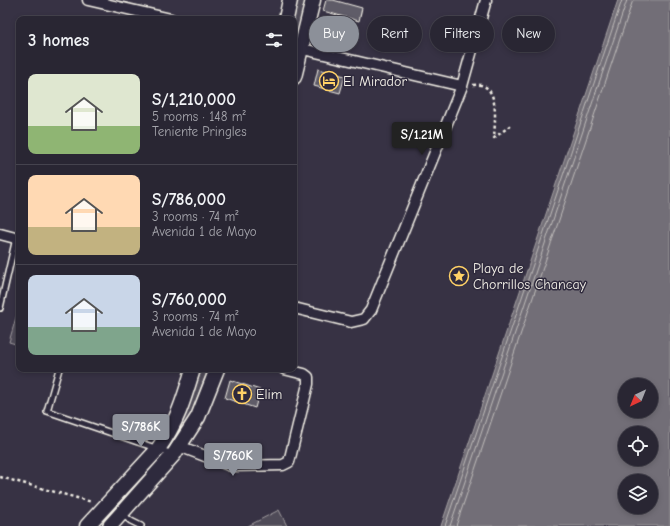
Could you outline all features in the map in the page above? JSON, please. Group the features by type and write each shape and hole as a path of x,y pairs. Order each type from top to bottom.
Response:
{"street":[{"path":"88,0 158,16"},
{"path":"287,16 290,0"},
{"path":"313,0 298,47 462,86"},
{"path":"297,309 350,322 364,319 371,310 462,86 486,0"},
{"path":"0,234 16,238"},
{"path":"87,526 158,449 166,438 179,414 192,372"},
{"path":"110,526 177,450 198,417 216,372"},
{"path":"177,450 231,466 283,465 289,462 308,384 308,377 304,374 296,372"}],"lane":[{"path":"0,308 16,247"},
{"path":"58,372 47,411 158,449 177,450"},
{"path":"121,513 131,521 141,526"}],"path":[{"path":"462,86 479,84 486,86 491,91 496,116 494,138 511,125"},
{"path":"0,477 106,506"}],"shaded area":[{"path":"296,0 307,0 297,38 297,16 293,16"},
{"path":"16,318 16,344 9,342"},
{"path":"201,372 207,372 189,420 174,444 171,441 184,417"},
{"path":"279,510 287,526 248,526"}],"water":[{"path":"618,0 670,0 670,526 441,526"}],"building":[{"path":"326,0 333,0 362,8 359,21 359,16 341,16 323,11"},
{"name":"El Mirador","path":"318,69 345,76 340,93 314,86"},
{"name":"Elim","path":"230,380 260,390 255,408 225,398"}],"place":[{"name":"El Mirador","path":"329,81"},
{"name":"Playa de Chorrillos Chancay","path":"459,276"},
{"name":"Elim","path":"242,394"}]}
